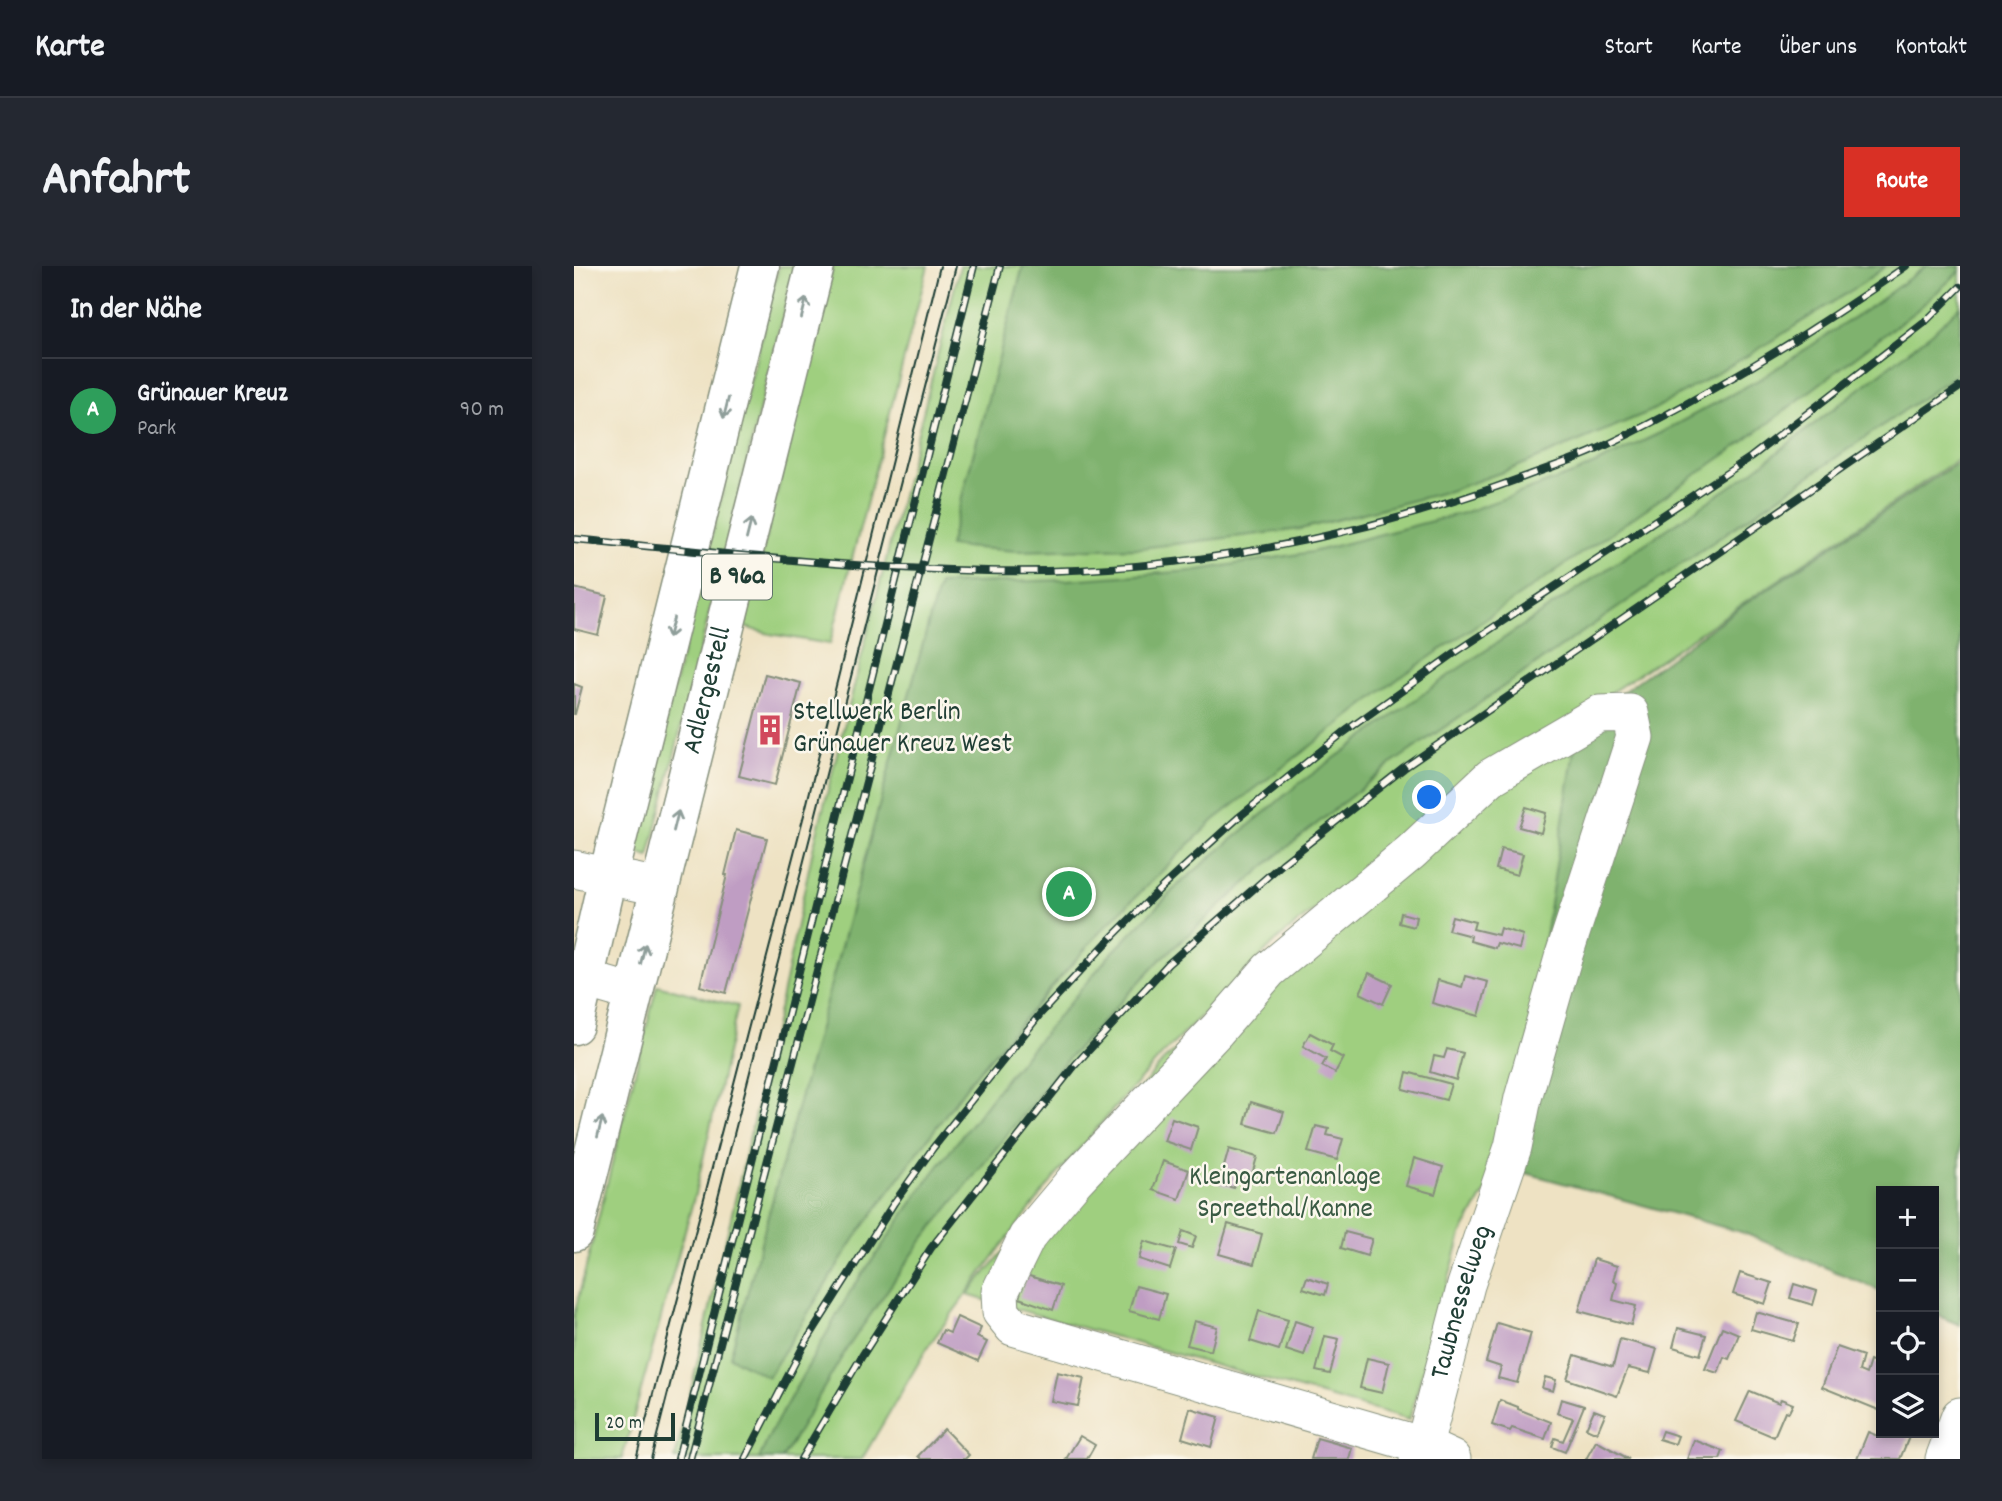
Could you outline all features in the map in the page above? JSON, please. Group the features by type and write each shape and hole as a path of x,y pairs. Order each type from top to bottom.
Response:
{"main road":[{"name":"Adlergestell","path":"574,1025 591,872 761,266"},
{"name":"Adlergestell","path":"574,1232 815,266"}],"street":[{"name":"Taubnesselweg","path":"1630,713 1635,737 1563,958 1523,1098 1513,1147 1466,1285 1431,1455 1013,1327 1001,1312 1000,1292 1027,1237 1075,1180 1217,1030 1269,970 1411,852 1491,777 1599,714 1630,713"},
{"path":"591,872 659,887"},
{"path":"580,977 633,993"},
{"path":"1944,1459 1960,1416"}],"green space":[{"path":"779,266 795,266 649,857 633,852"},
{"path":"833,266 928,266 830,644 744,627"},
{"path":"960,266 1960,266 1960,458 1454,798 1278,939 1163,1054 1056,1176 929,1345 862,1459 675,1459 777,1019 813,849"},
{"path":"1023,266 1886,266 1754,352 1651,411 1514,468 1449,491 1301,529 1141,548 1017,551 949,546"},
{"path":"1926,266 1960,266 1960,271 1917,310 1742,443 1398,679 1214,820 1100,932 971,1080 855,1238 768,1377 730,1357 939,584 1066,580 1192,571 1312,552 1463,513 1578,472 1660,433 1762,378 1873,305"},
{"path":"1960,306 1960,372 1394,762 1274,858 1160,960 1065,1062 921,1242 846,1350 782,1459 759,1459 772,1430 850,1292 930,1177 1009,1075 1109,956 1179,884 1296,786 1455,671 1752,472 1932,333"},
{"path":"1960,461 1960,1325 1939,1316 1939,1186 1876,1186 1876,1289 1744,1233 1515,1170 1513,1142 1578,724 1742,606"},
{"name":"Kleingartenanlage Spreethal/Kanne","path":"1579,722 1513,1142 1461,1235 1409,1420 967,1295 1164,1060"},
{"path":"657,985 738,1006 695,1194 622,1459 574,1459 574,1315"}],"building":[{"path":"574,588 607,596 598,635 574,629"},
{"name":"Stellwerk Berlin Grünauer Kreuz West","path":"765,674 801,683 775,785 739,776"},
{"path":"574,684 582,687 575,714 574,714"},
{"path":"1526,807 1546,813 1541,833 1519,827"},
{"path":"736,830 767,838 726,993 700,986"},
{"path":"1501,849 1523,854 1517,875 1496,869"},
{"path":"1401,913 1416,917 1414,927 1399,923"},
{"path":"1452,916 1475,922 1473,929 1498,935 1500,928 1523,935 1519,949 1497,943 1495,948 1470,941 1471,936 1448,930"},
{"path":"1369,973 1392,984 1383,1004 1360,993"},
{"path":"1465,976 1488,982 1479,1016 1432,1003 1438,980 1462,987"},
{"path":"1310,1033 1333,1045 1330,1051 1343,1058 1335,1073 1322,1066 1326,1059 1303,1046"},
{"path":"1447,1049 1463,1053 1456,1080 1430,1072 1434,1056 1444,1058"},
{"path":"1407,1072 1451,1084 1446,1100 1403,1089"},
{"path":"1251,1102 1284,1112 1277,1133 1245,1124"},
{"path":"1172,1118 1198,1127 1191,1150 1164,1141"},
{"path":"1316,1126 1329,1129 1327,1135 1343,1139 1337,1160 1308,1152"},
{"path":"1229,1149 1257,1157 1250,1182 1237,1178 1234,1188 1219,1184"},
{"path":"1414,1158 1443,1167 1435,1194 1406,1186"},
{"path":"1163,1161 1189,1170 1179,1199 1153,1190"},
{"path":"1228,1224 1262,1234 1254,1264 1219,1254"},
{"path":"1183,1231 1196,1236 1192,1248 1179,1244"},
{"path":"1345,1232 1372,1239 1367,1256 1341,1248"},
{"path":"1144,1241 1176,1250 1170,1269 1139,1259"},
{"path":"1594,1259 1617,1266 1613,1281 1617,1283 1613,1300 1636,1306 1631,1325 1579,1311"},
{"path":"1740,1273 1772,1283 1765,1304 1733,1294"},
{"path":"1026,1275 1061,1286 1053,1310 1019,1298"},
{"path":"1307,1277 1328,1284 1325,1295 1303,1288"},
{"path":"1794,1284 1817,1291 1813,1305 1790,1298"},
{"path":"1136,1286 1166,1294 1159,1319 1129,1311"},
{"path":"1259,1311 1288,1320 1279,1350 1250,1341"},
{"path":"1756,1312 1799,1324 1793,1341 1751,1329"},
{"path":"957,1317 981,1328 977,1337 987,1342 978,1361 937,1343 943,1330 950,1333"},
{"path":"1194,1321 1217,1327 1211,1351 1187,1345"},
{"path":"1295,1321 1313,1327 1304,1356 1286,1350"},
{"path":"1497,1323 1531,1333 1517,1383 1498,1378 1501,1367 1486,1362"},
{"path":"1722,1327 1739,1334 1729,1359 1724,1357 1718,1373 1705,1369"},
{"path":"1678,1328 1706,1335 1700,1355 1673,1347"},
{"path":"1325,1336 1339,1339 1330,1374 1316,1371"},
{"path":"1620,1339 1657,1349 1650,1373 1628,1368 1617,1396 1567,1379 1575,1355 1613,1367"},
{"path":"1837,1347 1863,1356 1859,1371 1866,1374 1870,1361 1876,1363 1876,1409 1822,1387"},
{"path":"1367,1358 1389,1363 1382,1393 1360,1388"},
{"path":"1057,1372 1084,1378 1078,1406 1051,1401"},
{"path":"1545,1377 1556,1380 1553,1391 1542,1388"},
{"path":"1750,1391 1779,1403 1781,1399 1793,1404 1789,1412 1785,1411 1774,1437 1736,1421"},
{"path":"1561,1399 1584,1406 1565,1452 1552,1447 1555,1438 1563,1441 1573,1418 1557,1413"},
{"path":"1500,1400 1551,1422 1545,1439 1512,1428 1510,1431 1492,1425"},
{"path":"1190,1408 1219,1417 1211,1447 1182,1438"},
{"path":"1594,1410 1605,1414 1597,1433 1586,1428"},
{"path":"944,1429 969,1455 965,1459 921,1459 918,1456"},
{"path":"1662,1431 1678,1436 1675,1444 1659,1439"},
{"path":"1868,1432 1876,1435 1876,1438 1909,1438 1900,1459 1857,1459"},
{"path":"1080,1436 1095,1445 1087,1459 1066,1459"},
{"path":"1317,1438 1352,1448 1349,1459 1311,1459"},
{"path":"1694,1440 1723,1451 1720,1459 1687,1459"},
{"path":"1596,1441 1629,1459 1586,1459"}],"tram line":[{"path":"636,1459 805,811 940,266"},
{"path":"651,1459 956,266"}],"railway":[{"path":"678,1459 974,266"},
{"path":"690,1459 1000,266"},
{"path":"574,539 833,563 988,571 1127,567 1265,548 1400,517 1467,497 1591,452 1655,421 1740,373 1906,266"},
{"path":"745,1459 804,1345 894,1203 933,1148 1041,1013 1162,887 1239,817 1343,733 1456,652 1751,457 1924,323 1960,287"},
{"path":"801,1459 931,1248 1076,1064 1168,964 1282,864 1404,768 1960,387"}],"place":[{"name":"Stellwerk Berlin Grünauer Kreuz West","path":"770,730"},
{"name":"Grünauer Kreuz","path":"1069,894"}]}
